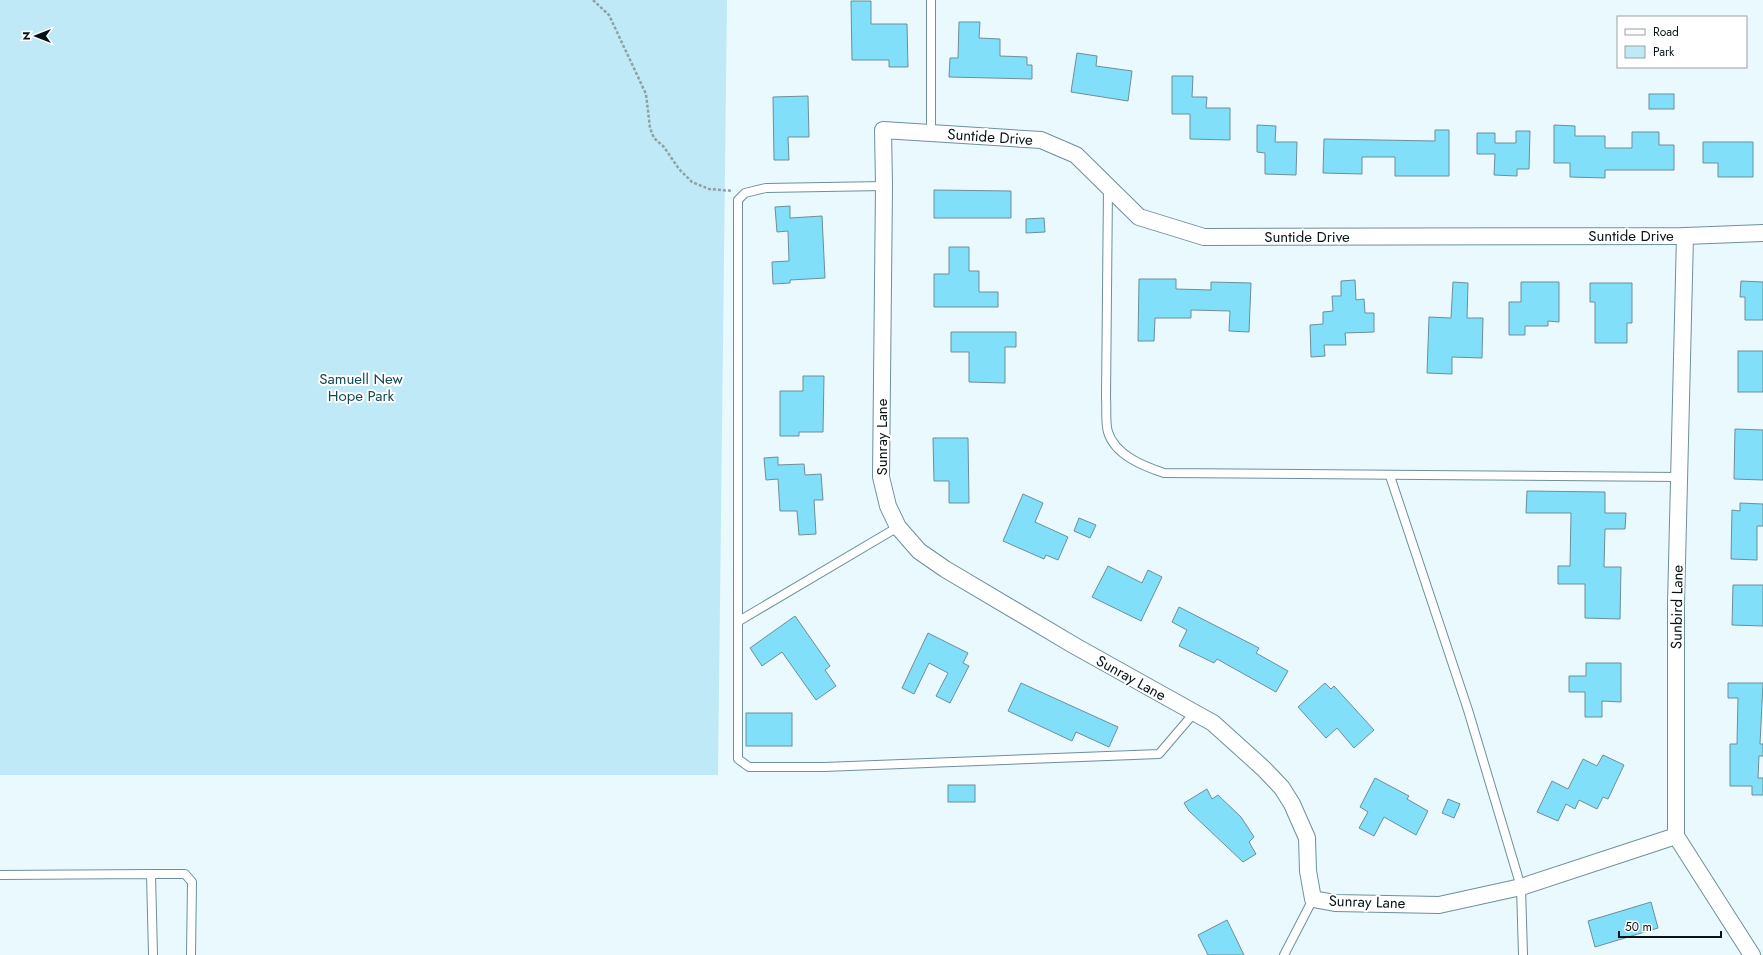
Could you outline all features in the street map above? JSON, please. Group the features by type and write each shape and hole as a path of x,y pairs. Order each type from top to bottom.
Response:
{"street":[{"name":"Suntide Drive","path":"882,130 1041,140 1076,155 1139,217 1204,237 1685,236 1763,234"},
{"name":"Sunray Lane","path":"882,130 884,186 881,477 888,506 898,527 919,551 945,569 1075,646 1213,723 1282,788 1292,804 1307,838 1308,871 1313,899 1335,903 1439,905 1521,887 1676,836"},
{"name":"Sunbird Lane","path":"1676,836 1675,706 1685,236"},
{"path":"1676,836 1752,955"}],"lane":[{"path":"931,0 931,133"},
{"path":"884,186 766,188 746,193 738,200 738,759 749,767 824,767 1159,754 1194,713"},
{"path":"1108,186 1106,398 1108,431 1114,445 1146,467 1164,473 1390,476 1530,475 1679,477"},
{"path":"1390,476 1468,710 1521,887 1523,955"},
{"path":"739,621 898,527"},
{"path":"151,874 153,955"},
{"path":"0,875 185,874 192,882 191,955"},
{"path":"1284,955 1313,899"}],"path":[{"path":"593,0 603,8 612,21 646,94 650,128 654,138 664,147 679,169 692,182 709,189 746,193"}],"green space":[{"name":"Samuell New Hope Park","path":"0,0 727,0 718,775 0,775"}],"building":[{"path":"851,1 871,1 871,24 907,24 908,67 889,67 889,60 852,60"},
{"path":"959,22 980,22 979,38 1000,39 1000,56 1027,57 1027,65 1032,65 1032,79 949,77 950,58 958,58"},
{"path":"1077,53 1097,56 1096,66 1132,71 1128,101 1071,92"},
{"path":"1172,76 1193,76 1192,97 1207,97 1206,108 1230,108 1230,140 1190,139 1190,114 1172,114"},
{"path":"1649,94 1674,94 1674,109 1649,109"},
{"path":"808,96 809,137 788,137 789,160 774,160 773,97"},
{"path":"1257,125 1276,126 1275,142 1297,142 1296,175 1265,174 1265,153 1257,152"},
{"path":"1554,125 1575,126 1575,136 1605,136 1605,148 1632,148 1632,132 1659,132 1659,145 1674,145 1674,170 1605,170 1605,178 1570,177 1570,163 1554,163"},
{"path":"1435,130 1449,130 1449,176 1395,176 1395,157 1362,157 1362,174 1323,173 1324,139 1435,141"},
{"path":"1516,131 1530,131 1529,169 1517,169 1517,176 1494,175 1495,154 1477,154 1477,133 1495,133 1495,143 1516,143"},
{"path":"1703,142 1753,142 1753,177 1718,177 1718,163 1703,163"},
{"path":"934,190 1011,191 1011,218 934,218"},
{"path":"790,206 790,218 822,216 825,278 790,280 790,283 773,284 772,262 789,261 788,231 777,232 775,207"},
{"path":"1044,218 1045,232 1026,233 1026,219"},
{"path":"949,247 969,247 969,271 979,271 979,292 998,292 998,307 934,307 934,274 949,274"},
{"path":"1139,279 1176,279 1176,289 1211,290 1211,282 1251,283 1249,332 1229,331 1230,311 1191,310 1191,318 1155,318 1154,341 1138,341"},
{"path":"1355,280 1356,300 1364,299 1365,313 1374,313 1374,332 1345,333 1346,345 1324,345 1325,356 1311,357 1310,325 1323,324 1323,312 1333,311 1332,296 1341,296 1341,281"},
{"path":"1741,281 1763,282 1763,320 1745,320 1745,297 1740,297"},
{"path":"1453,282 1468,283 1467,318 1483,318 1482,358 1452,357 1452,374 1427,373 1429,317 1451,318"},
{"path":"1521,282 1559,282 1559,322 1548,321 1548,326 1525,326 1525,335 1509,335 1509,302 1521,302"},
{"path":"1590,283 1632,283 1632,323 1627,323 1627,343 1595,343 1595,302 1590,302"},
{"path":"951,332 1016,332 1016,347 1005,347 1005,383 969,382 969,352 951,352"},
{"path":"1738,351 1763,351 1763,392 1738,392"},
{"path":"803,376 824,376 823,432 799,432 799,436 780,436 780,391 803,391"},
{"path":"1735,429 1763,430 1763,480 1734,479"},
{"path":"933,438 968,438 969,503 949,503 949,481 934,481"},
{"path":"778,457 778,465 804,464 805,475 821,474 823,500 814,500 816,534 799,535 797,511 780,511 778,479 766,480 764,458"},
{"path":"1527,491 1605,492 1605,513 1626,513 1625,529 1605,529 1604,567 1621,567 1620,619 1585,618 1585,584 1558,584 1558,566 1570,566 1571,513 1526,513"},
{"path":"1023,494 1043,503 1035,522 1068,537 1058,560 1046,555 1044,559 1003,541"},
{"path":"1740,503 1763,504 1763,526 1757,526 1757,560 1731,559 1732,510 1740,511"},
{"path":"1079,518 1096,525 1090,538 1074,531"},
{"path":"1108,566 1142,583 1148,570 1162,577 1141,621 1092,597"},
{"path":"1733,585 1763,585 1763,626 1732,625"},
{"path":"1179,607 1259,648 1256,653 1288,671 1276,692 1217,659 1214,663 1179,646 1187,630 1172,622"},
{"path":"795,616 830,666 825,670 836,686 816,700 782,652 762,666 750,648"},
{"path":"928,633 968,653 963,663 969,666 950,703 936,696 948,673 929,663 914,694 902,688"},
{"path":"1586,663 1621,663 1621,702 1602,701 1602,717 1585,717 1585,692 1569,692 1569,676 1586,676"},
{"path":"1021,683 1118,727 1109,747 1076,732 1072,741 1008,711"},
{"path":"1325,683 1331,689 1334,686 1374,730 1354,748 1337,728 1326,738 1298,707"},
{"path":"1728,683 1763,683 1760,744 1763,744 1763,756 1759,756 1758,778 1763,778 1763,795 1752,795 1752,786 1730,786 1730,744 1737,744 1738,698 1728,698"},
{"path":"746,713 792,713 792,746 746,746"},
{"path":"1603,755 1624,765 1608,799 1603,797 1597,809 1579,800 1575,809 1566,804 1558,821 1537,812 1552,781 1568,789 1583,759 1597,766"},
{"path":"1375,778 1409,796 1407,799 1428,811 1416,835 1384,817 1374,836 1359,828 1368,812 1360,807"},
{"path":"948,785 975,785 975,802 948,802"},
{"path":"1207,789 1212,799 1218,795 1241,817 1254,837 1249,842 1256,854 1243,862 1189,811 1184,803"},
{"path":"1448,799 1460,804 1454,818 1442,813"},
{"path":"1651,902 1658,928 1595,947 1588,921"},
{"path":"1227,920 1244,955 1208,955 1198,935"}]}
